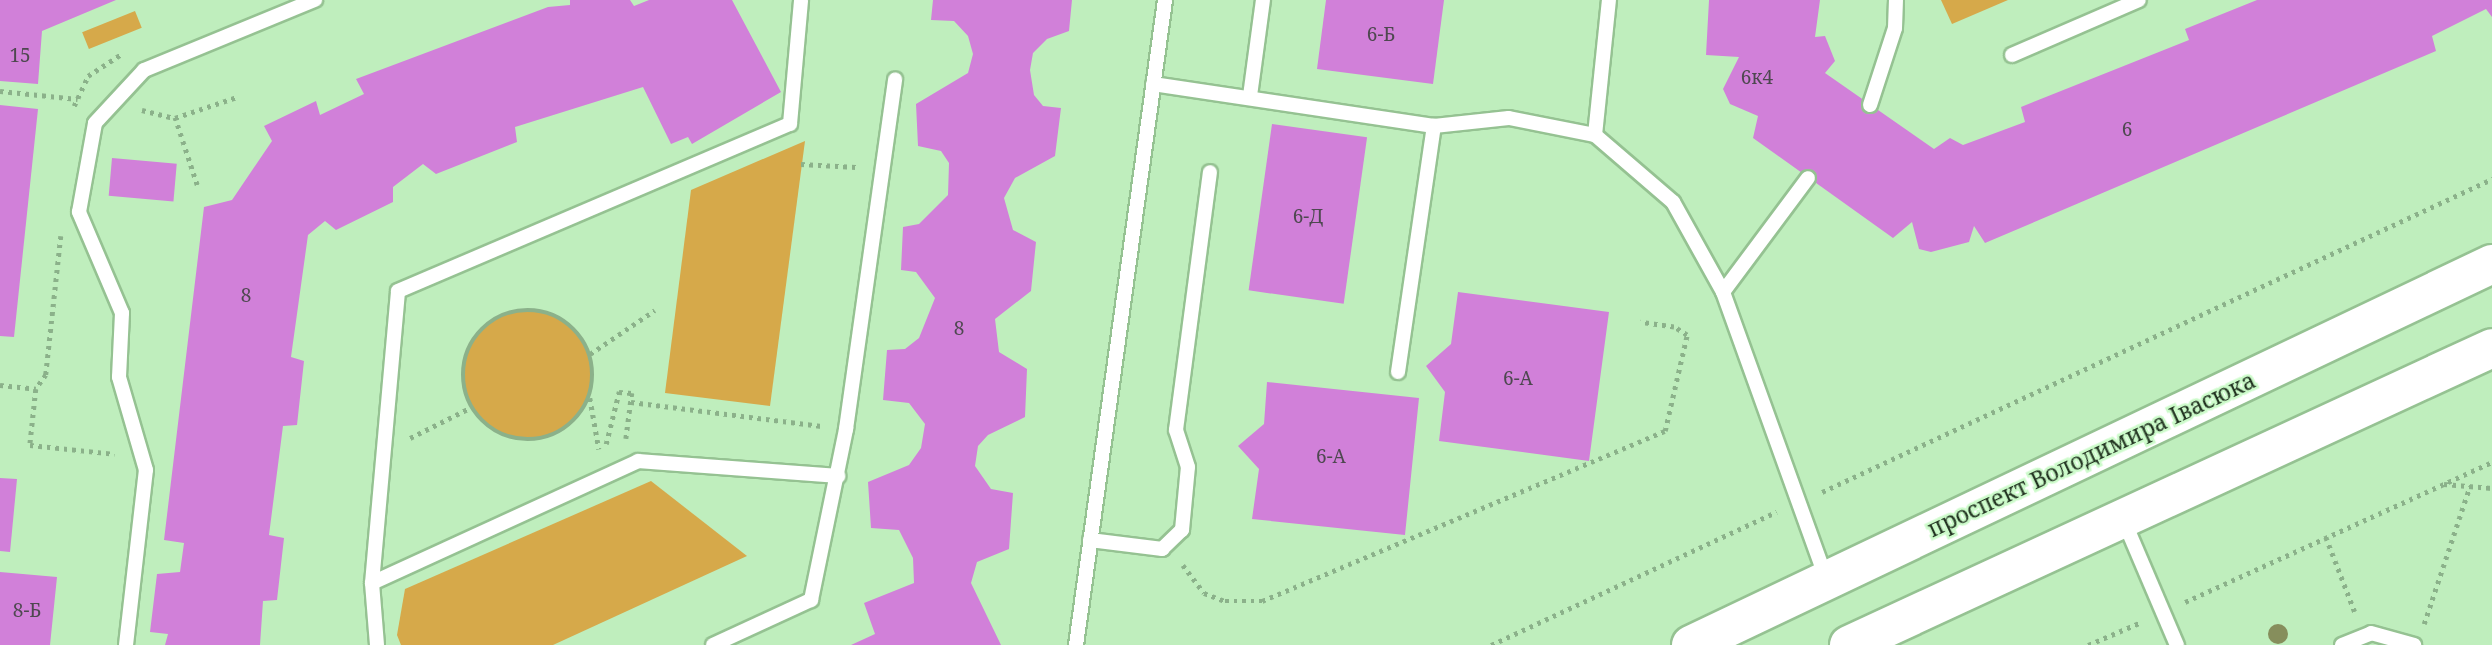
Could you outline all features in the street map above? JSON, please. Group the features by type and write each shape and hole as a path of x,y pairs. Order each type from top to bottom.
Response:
{"main road":[{"name":"проспект Володимира Івасюка","path":"1691,645 1826,578 2492,264"},
{"path":"1849,645 2492,348"}],"lane":[{"path":"126,645 146,470 119,377 122,313 79,212 95,123 144,70 314,0"},
{"path":"377,645 372,583 398,291 790,124 801,0"},
{"path":"1076,645 1164,0"},
{"path":"1250,96 1263,0"},
{"path":"1595,135 1609,0"},
{"path":"1870,105 1895,28 1896,0"},
{"path":"2012,55 2139,0"},
{"path":"713,645 811,600 846,429 895,79"},
{"path":"1153,85 1250,96 1434,126 1509,118 1595,135 1673,202 1723,292 1826,578"},
{"path":"1398,372 1434,126"},
{"path":"1090,540 1162,549 1172,543 1183,517 1188,467 1176,430 1210,173"},
{"path":"1723,292 1808,178"},
{"path":"372,583 638,461 838,476"},
{"path":"2123,519 2177,645"},
{"path":"2342,645 2364,636 2418,638"}],"path":[{"path":"197,185 175,118 237,97"},
{"path":"801,164 883,168"},
{"path":"1491,645 2492,179"},
{"path":"589,397 578,416 543,439 502,435 472,407 464,388 469,347 500,316 521,310 564,320 590,354 589,397 597,450 611,441 619,392 632,393 623,468"},
{"path":"590,354 655,310"},
{"path":"1172,543 1204,593 1225,601 1262,601 1598,463 1665,431 1671,419 1687,335 1674,327 1640,322"},
{"path":"0,386 36,389 30,445 128,455"},
{"path":"631,402 846,429"},
{"path":"384,451 472,407"},
{"path":"2088,645 2492,462"},
{"path":"2444,484 2492,488"},
{"path":"2418,638 2470,486"},
{"path":"2326,537 2364,636"}],"shaded area":[{"path":"1941,0 2008,0 1952,24"},
{"path":"135,11 142,28 89,49 82,32"},
{"path":"805,141 770,406 665,393 691,190"},
{"path":"528,310 553,315 574,329 588,350 593,375 588,400 574,421 553,435 528,440 503,435 482,421 468,400 463,375 468,350 482,329 503,315"},
{"path":"651,481 747,556 553,645 401,645 397,635 405,589"}],"building":[{"path":"0,0 116,0 42,31 38,84 0,81"},
{"path":"570,0 630,0 634,6 649,0 732,0 781,92 692,144 688,137 671,144 643,87 515,127 517,142 436,174 423,164 393,187 393,202 336,230 325,221 308,235 291,357 304,361 297,425 283,426 269,535 284,538 277,600 263,601 260,645 165,645 168,634 150,632 157,574 180,572 184,543 164,540 204,207 232,200 272,141 264,126 316,101 320,115 364,94 356,79 548,7 570,5"},
{"path":"933,0 1072,0 1069,31 1047,39 1033,53 1030,70 1034,95 1043,106 1061,108 1055,156 1015,178 1004,198 1013,230 1036,242 1031,291 995,319 999,352 1027,369 1025,417 988,435 978,446 975,466 991,489 1013,493 1009,549 977,562 971,583 1001,645 851,645 875,634 864,603 914,583 913,558 899,530 871,528 868,482 909,465 921,448 925,424 909,403 883,400 887,350 905,349 919,338 935,298 916,272 901,270 903,227 919,224 948,195 949,163 941,151 918,146 916,104 968,73 973,54 968,36 954,21 931,20"},
{"path":"1326,0 1444,0 1433,84 1317,69"},
{"path":"1709,0 1820,0 1815,37 1825,36 1835,61 1825,73 1934,149 1950,138 1963,145 2025,122 2021,107 2189,40 2185,29 2257,0 2492,0 2492,17 2486,9 2432,36 2436,51 1985,243 1974,226 1969,242 1931,252 1919,249 1912,222 1893,238 1753,138 1758,116 1730,104 1723,89 1739,57 1706,55"},
{"path":"0,105 38,109 14,337 0,336"},
{"path":"1272,124 1367,137 1344,304 1249,290"},
{"path":"112,158 177,164 173,202 109,196"},
{"path":"1458,292 1609,312 1589,461 1439,441 1445,392 1426,366 1451,344"},
{"path":"1267,382 1419,398 1405,535 1252,519 1259,469 1238,446 1264,424"},
{"path":"0,478 17,479 10,552 0,551"},
{"path":"0,572 57,577 50,645 0,645"}]}
